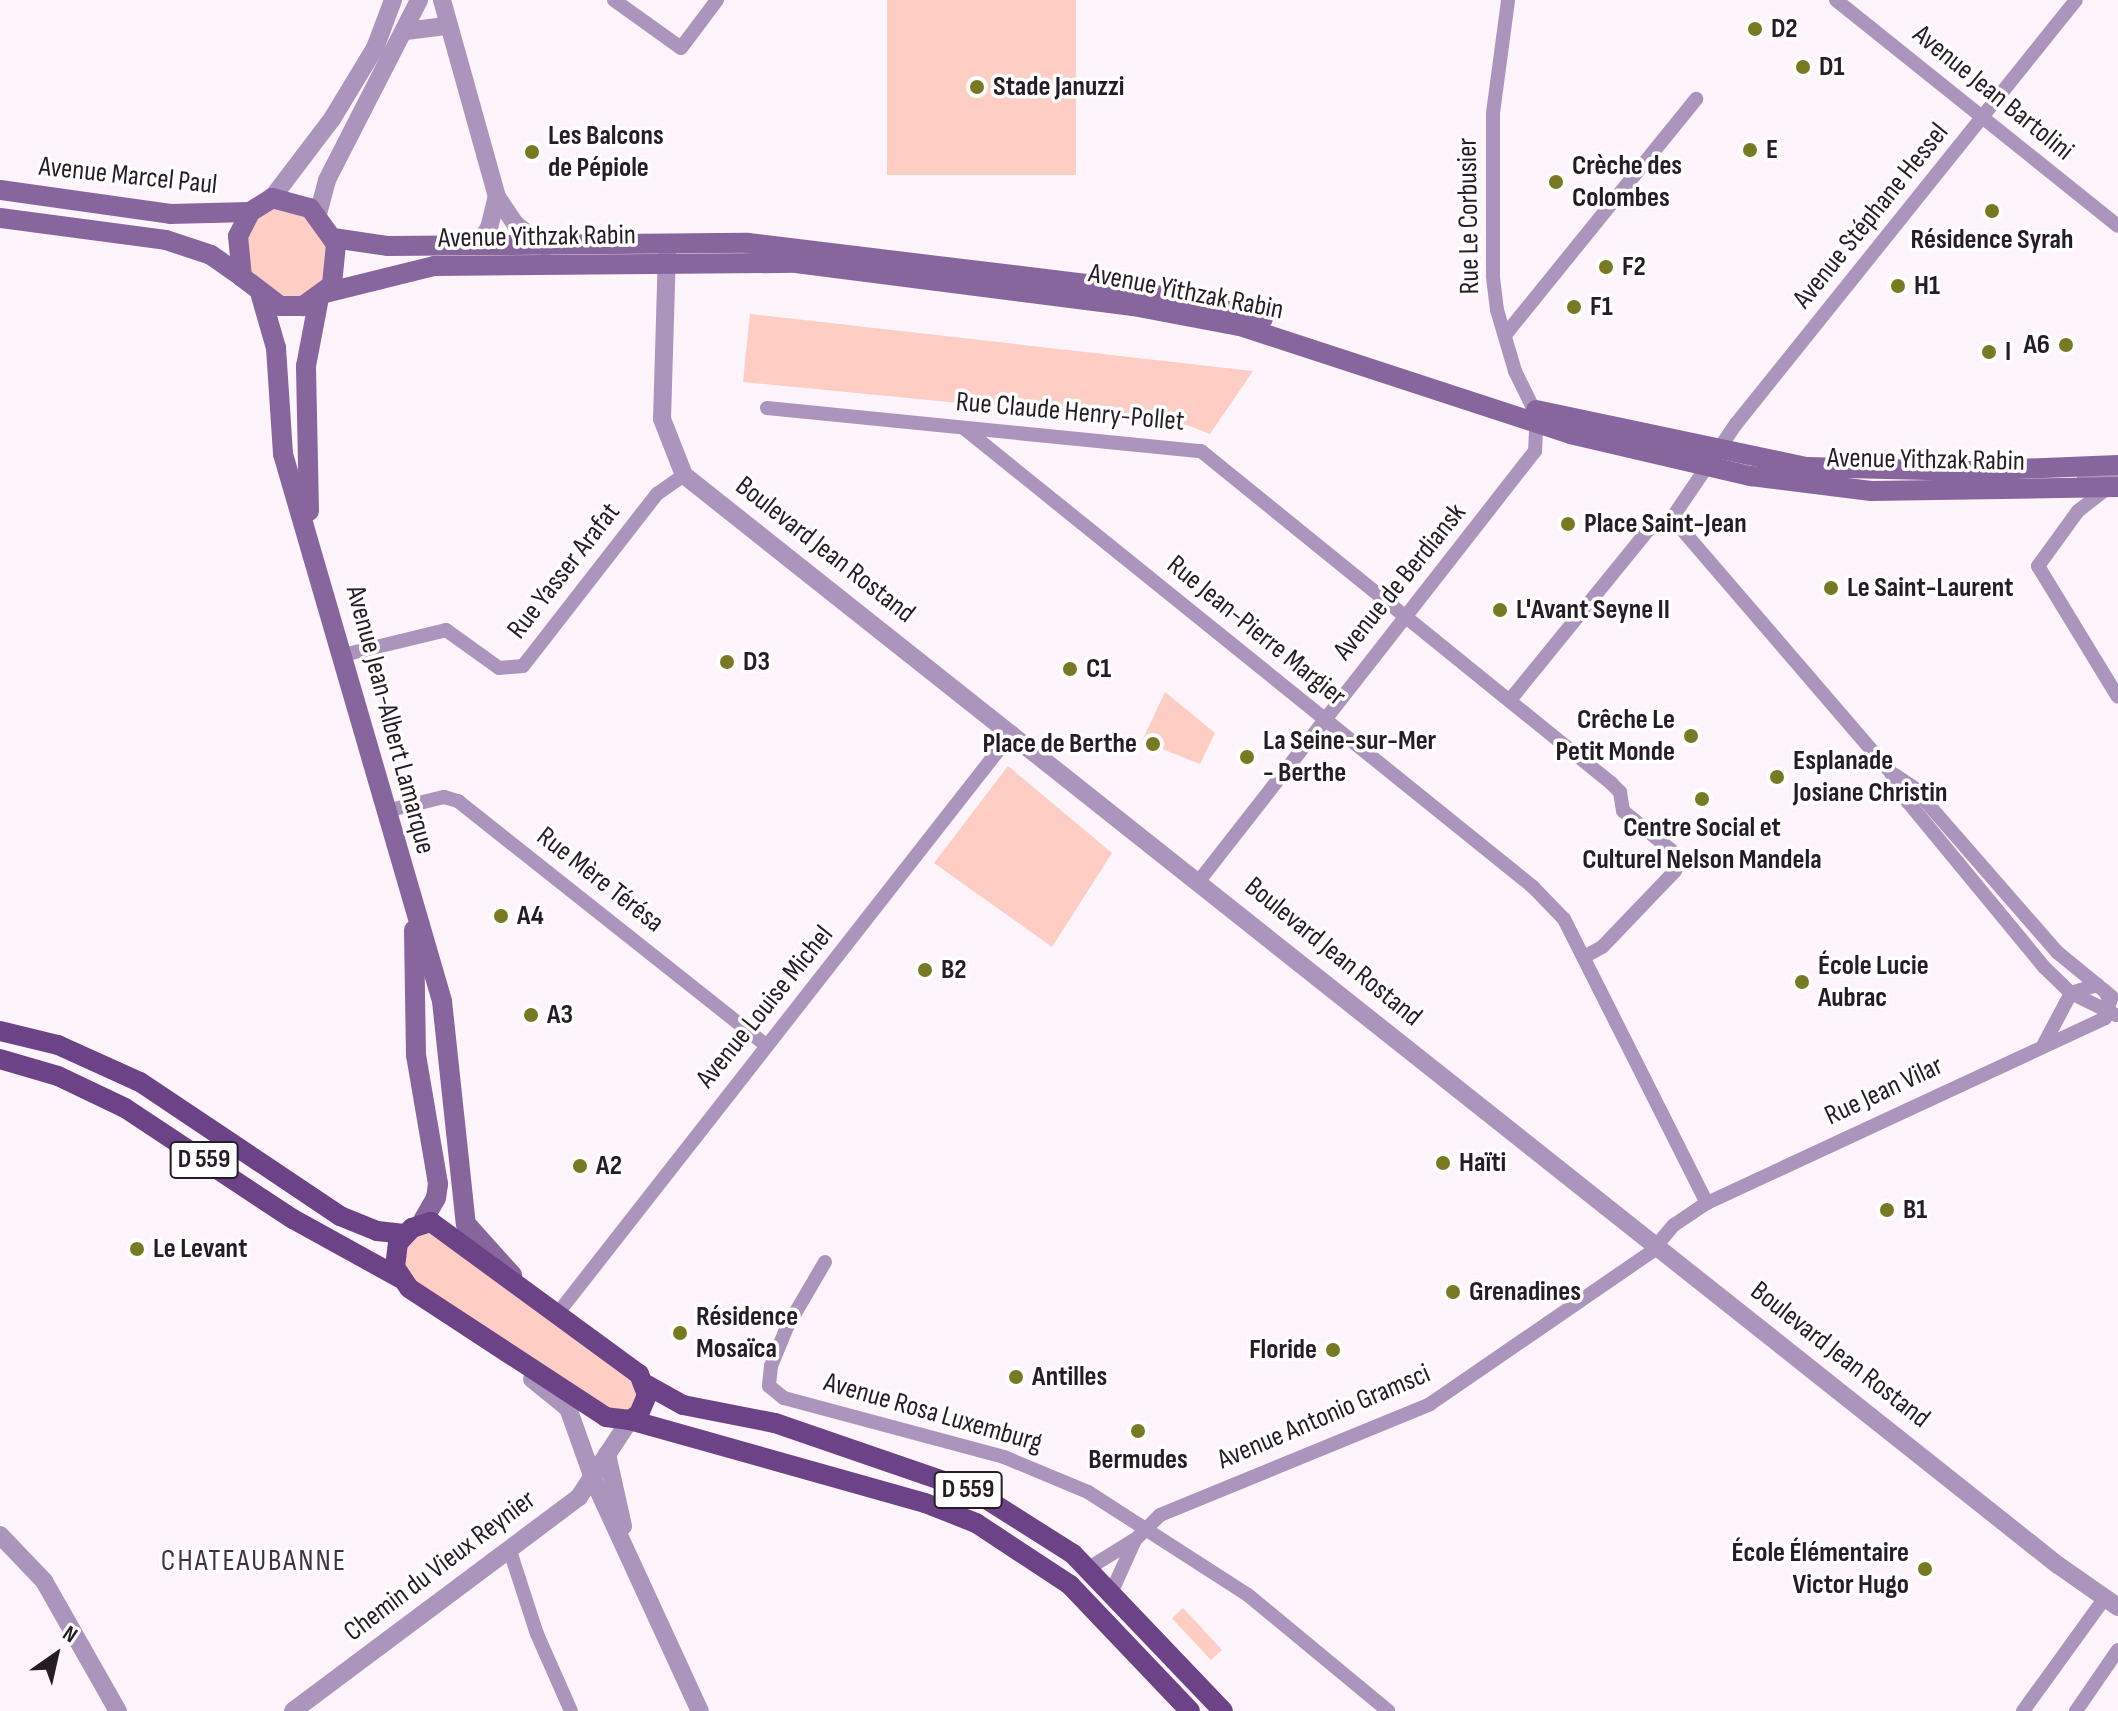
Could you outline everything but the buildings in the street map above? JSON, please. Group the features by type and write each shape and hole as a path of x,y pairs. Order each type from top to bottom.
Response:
{"main road":[{"name":"Avenue Marcel Paul","path":"0,190 170,214 250,212"},
{"path":"272,198 301,203 318,214 333,238 337,270 322,296 290,308 261,296 242,277 238,236 250,212 272,198"},
{"name":"Avenue Marcel Paul","path":"0,218 166,240 211,255 242,277"},
{"name":"Avenue Yithzak Rabin","path":"333,238 388,246 748,243 1212,304 1536,416"},
{"name":"Avenue Yithzak Rabin","path":"322,296 434,266 796,263 1194,317 1278,337 1536,416 1817,487 1954,491 2116,475"},
{"name":"Avenue Jean-Albert Lamarque","path":"261,296 276,348 283,454 312,539 414,914 442,1001 466,1224 519,1284"},
{"name":"Avenue Jean-Albert Lamarque","path":"312,539 305,380 322,296"},
{"name":"Avenue Yithzak Rabin","path":"1712,459 1864,471 2058,479 2116,475"},
{"name":"Avenue Jean-Albert Lamarque","path":"412,1229 436,1198 438,1184 416,1055 414,914"},
{"name":"D 559","path":"0,1031 58,1045 140,1082 340,1216 377,1231 412,1229"},
{"name":"D 559","path":"0,1059 58,1076 125,1108 293,1219 400,1278"},
{"path":"439,1224 558,1313 647,1385 646,1406 630,1420 606,1417 504,1353 400,1278 394,1255 412,1229 439,1224"},
{"name":"D 559","path":"647,1385 683,1405 775,1423 975,1492 1089,1568 1223,1711"},
{"name":"D 559","path":"630,1420 925,1503 976,1523 1070,1585 1190,1711"}],"street":[{"path":"272,198 332,119 375,48 393,0"},
{"path":"318,214 327,180 406,31 419,0"},
{"path":"442,0 446,26 497,197 515,224 545,247"},
{"path":"614,0 681,48 717,0"},
{"name":"Rue Le Corbusier","path":"1508,0 1493,128 1493,275 1505,335 1536,416"},
{"name":"Avenue Jean Bartolini","path":"1836,0 2118,226"},
{"name":"Avenue Stéphane Hessel","path":"1672,518 1712,459 2076,0"},
{"path":"406,31 446,26"},
{"path":"1505,335 1696,99"},
{"path":"476,246 489,228 497,197"},
{"path":"663,263 673,248 739,249 748,243"},
{"path":"643,244 657,252 663,263 662,419 684,475"},
{"name":"Rue Claude Henry-Pollet","path":"767,408 1201,451 1611,783 1620,792 1623,811 1678,860 1664,884 1602,947 1584,957"},
{"name":"Avenue de Berdiansk","path":"1199,881 1522,472 1535,451 1536,416"},
{"name":"Rue Jean-Pierre Margier","path":"965,429 1533,887 1564,919 1707,1203"},
{"name":"Rue Yasser Arafat","path":"343,655 446,630 499,668 523,666 657,494 684,475"},
{"name":"Boulevard Jean Rostand","path":"684,475 1199,881 1653,1249 2111,1603"},
{"path":"2116,475 2078,511 2038,566 2118,697"},
{"path":"2058,479 2078,511"},
{"path":"1510,700 1648,530 1672,518 1891,773 1908,802 2071,993 2115,1010"},
{"name":"Avenue Louise Michel","path":"558,1313 1012,733"},
{"path":"1891,773 1914,788 2035,929 2102,988 2115,1010"},
{"name":"Rue Mère Térésa","path":"386,811 444,797 458,801 767,1046"},
{"path":"2071,993 2102,988"},
{"path":"2041,1047 2071,993"},
{"name":"Rue Jean Vilar","path":"1682,1220 1707,1203 2115,1010"},
{"name":"Avenue Antonio Gramsci","path":"1112,1591 1135,1540 1147,1526 1173,1509 1430,1404 1653,1249 1682,1220"},
{"name":"Avenue Rosa Luxemburg","path":"825,1262 787,1327 771,1366 769,1386 784,1398 1004,1457 1050,1474 1147,1526 1248,1595 1388,1711"},
{"path":"504,1353 568,1408 594,1481 700,1711"},
{"name":"Chemin du Vieux Reynier","path":"293,1711 594,1481 607,1454 630,1420"},
{"path":"607,1454 630,1560"},
{"path":"0,1535 44,1581 118,1711"},
{"name":"Avenue Antonio Gramsci","path":"1089,1568 1135,1540"},
{"path":"509,1548 537,1634 571,1711"},
{"path":"2023,1711 2111,1603"},
{"path":"2076,1711 2118,1650"}],"shaded area":[{"name":"Stade Januzzi","path":"887,0 1076,0 1076,175 887,175"},
{"path":"272,198 327,226 332,285 280,306 237,255 236,247"},
{"path":"750,314 1253,371 1210,434 1187,425 743,382"},
{"path":"1165,692 1215,733 1200,764 1142,741"},
{"path":"1008,766 1112,853 1052,947 934,863"},
{"path":"421,1224 647,1385 630,1420 409,1288 398,1243"},
{"path":"1183,1608 1222,1650 1211,1660 1172,1618"}],"place":[{"name":"D2","path":"1755,29"},
{"name":"D1","path":"1803,67"},
{"name":"Stade Januzzi","path":"977,87"},
{"name":"E","path":"1750,150"},
{"name":"Les Balcons de Pépiole","path":"532,152"},
{"name":"Crèche des Colombes","path":"1556,182"},
{"name":"Résidence Syrah","path":"1992,211"},
{"name":"F2","path":"1606,267"},
{"name":"H1","path":"1898,286"},
{"name":"F1","path":"1574,307"},
{"name":"A6","path":"2066,345"},
{"name":"I","path":"1989,352"},
{"name":"Place Saint-Jean","path":"1568,524"},
{"name":"Le Saint-Laurent","path":"1831,588"},
{"name":"L'Avant Seyne II","path":"1500,610"},
{"name":"D3","path":"727,662"},
{"name":"C1","path":"1070,669"},
{"name":"Crêche Le Petit Monde","path":"1691,736"},
{"name":"Place de Berthe","path":"1153,744"},
{"name":"La Seine-sur-Mer - Berthe","path":"1247,757"},
{"name":"Esplanade Josiane Christin","path":"1777,777"},
{"name":"Centre Social et Culturel Nelson Mandela","path":"1702,799"},
{"name":"A4","path":"501,916"},
{"name":"B2","path":"925,970"},
{"name":"École Lucie Aubrac","path":"1802,982"},
{"name":"A3","path":"531,1015"},
{"name":"Haïti","path":"1443,1163"},
{"name":"A2","path":"580,1166"},
{"name":"B1","path":"1887,1210"},
{"name":"Le Levant","path":"137,1249"},
{"name":"Grenadines","path":"1453,1292"},
{"name":"Résidence Mosaïca","path":"680,1333"},
{"name":"Floride","path":"1333,1350"},
{"name":"Antilles","path":"1016,1377"},
{"name":"Bermudes","path":"1138,1431"},
{"name":"École Élémentaire Victor Hugo","path":"1925,1569"}],"district":[{"name":"CHATEAUBANNE","path":"254,1561"}]}
